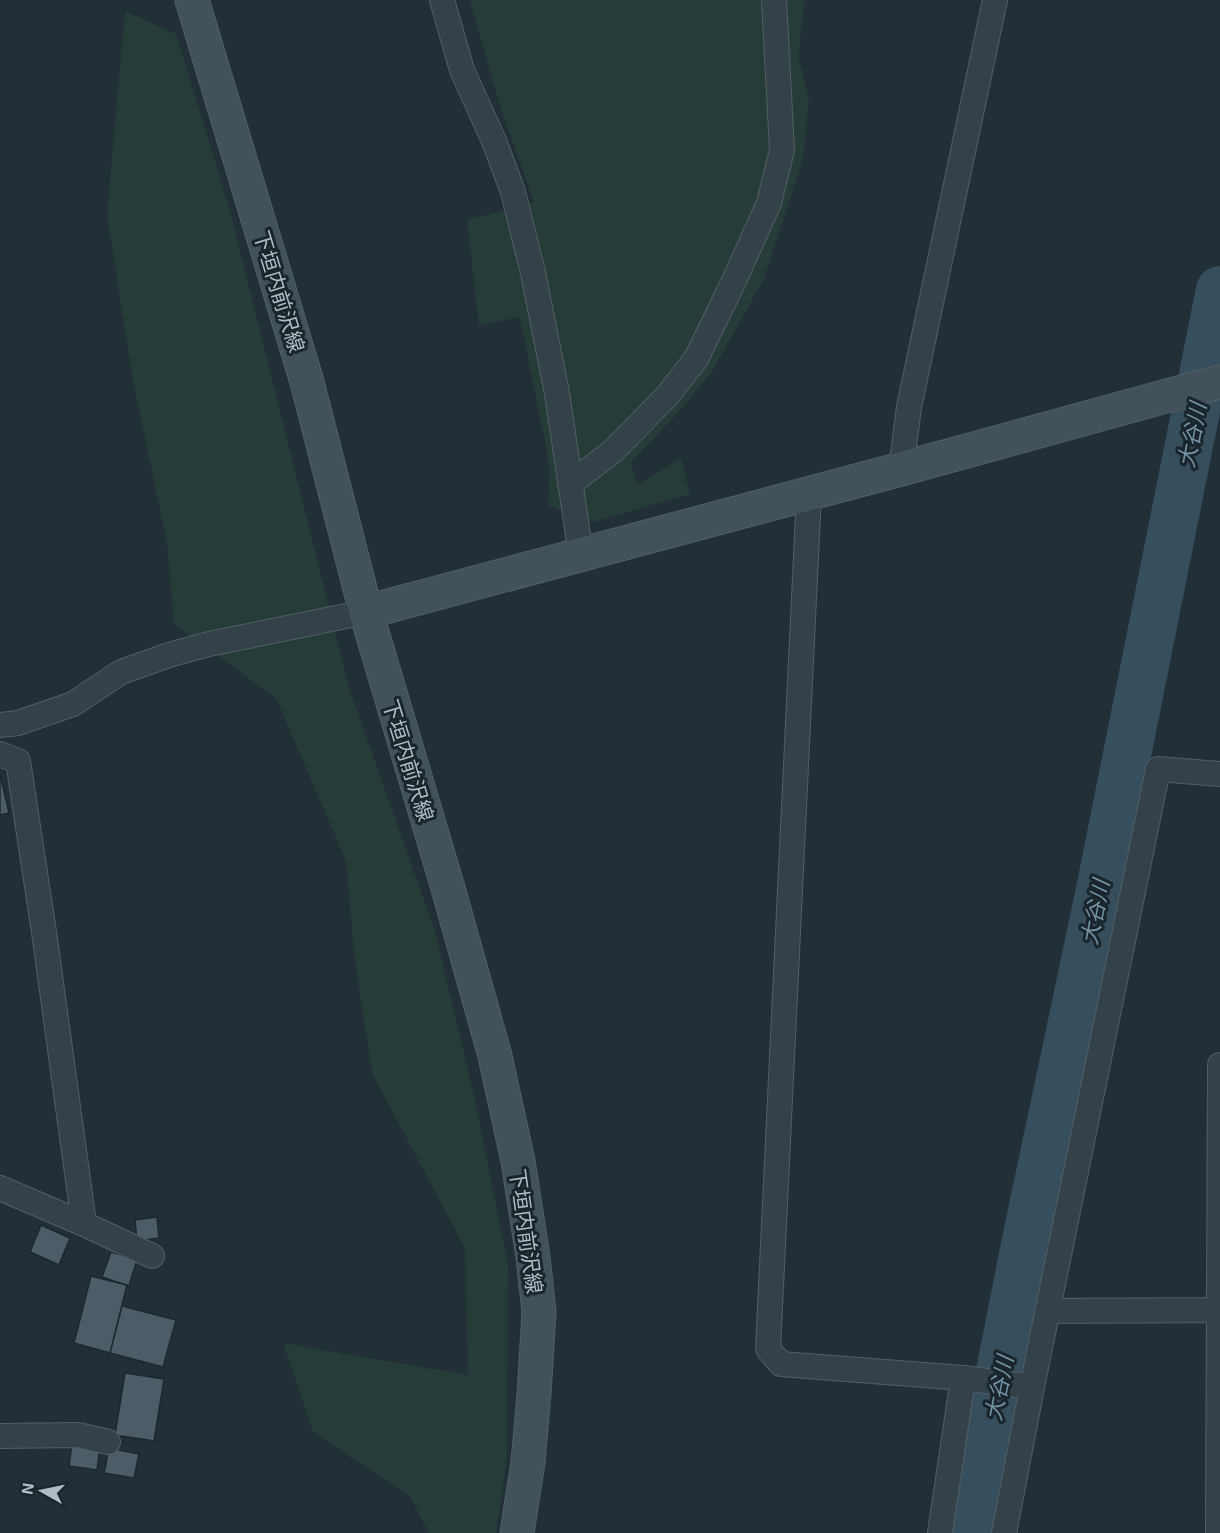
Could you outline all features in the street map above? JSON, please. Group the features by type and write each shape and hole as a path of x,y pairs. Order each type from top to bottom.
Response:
{"main road":[{"name":"下垣内前沢線","path":"192,0 307,382 366,612 495,1056 518,1161 533,1257 538,1312 528,1462 517,1533"},
{"path":"366,612 1220,382"}],"street":[{"path":"442,0 462,70 494,141 513,192 533,273 555,382 581,555"},
{"path":"570,484 613,451 666,396 696,359 769,203 782,150 774,0"},
{"path":"901,469 909,407 995,0"},
{"path":"809,494 768,1349 781,1364 963,1378 1032,1387"},
{"path":"0,725 18,723 73,704 122,672 172,654 209,644 366,612"},
{"path":"0,754 18,761 43,921 84,1224"},
{"path":"1004,1533 1158,769 1220,774"},
{"path":"1218,1533 1220,1065"},
{"path":"0,1188 152,1256"},
{"path":"1048,1311 1219,1310"},
{"path":"940,1533 963,1378"},
{"path":"0,1436 78,1436 108,1442"}],"green space":[{"path":"470,0 805,0 799,59 809,99 803,159 764,279 712,372 631,463 638,485 681,458 690,494 589,523 548,505 550,468 520,317 479,325 467,220 534,202 500,106"},
{"path":"125,11 176,34 229,207 349,688 435,931 475,1100 508,1264 507,1460 496,1533 429,1533 410,1496 313,1432 283,1343 468,1375 465,1248 372,1073 355,960 346,861 276,698 174,624 167,543 133,380 107,215"}],"building":[{"path":"0,774 9,813 0,815"},
{"path":"157,1217 159,1238 137,1241 135,1220"},
{"path":"41,1225 70,1238 59,1265 30,1252"},
{"path":"111,1252 137,1260 129,1286 102,1277"},
{"path":"91,1276 127,1285 110,1353 74,1343"},
{"path":"122,1306 176,1320 163,1367 110,1353"},
{"path":"125,1373 164,1379 154,1441 115,1435"},
{"path":"72,1443 100,1447 97,1470 69,1466"},
{"path":"109,1448 139,1454 134,1478 104,1473"}],"waterway":[{"name":"大谷川","path":"968,1533 1220,290"}]}
